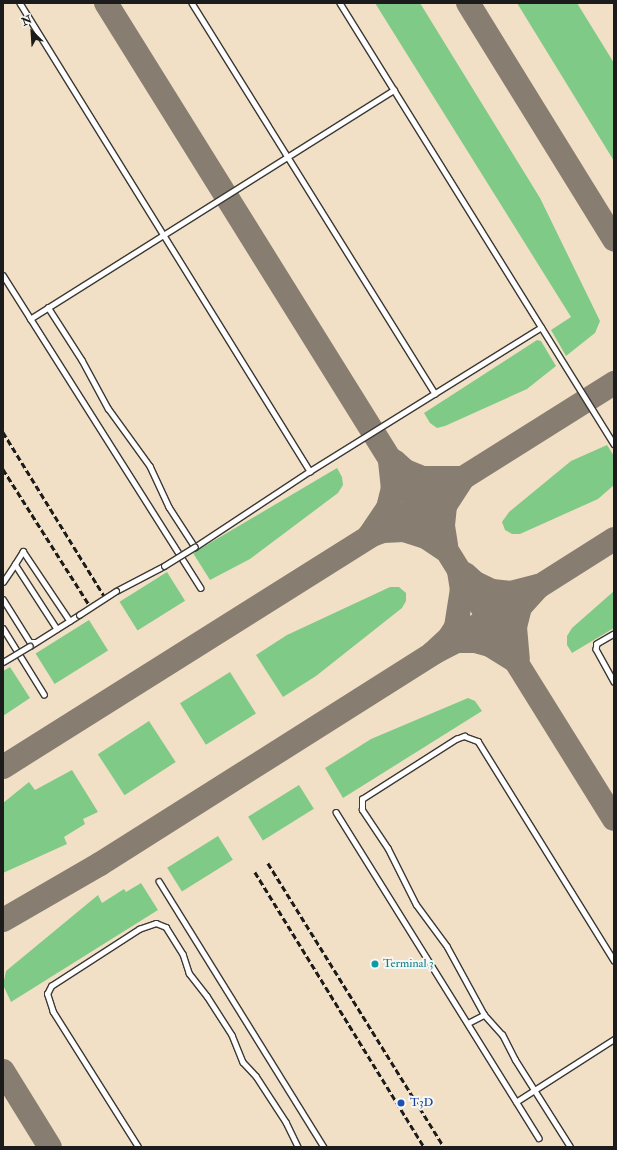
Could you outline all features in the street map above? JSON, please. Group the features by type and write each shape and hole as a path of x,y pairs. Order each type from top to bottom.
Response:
{"lane":[{"path":"20,3 310,471"},
{"path":"192,3 435,394"},
{"path":"340,3 614,444"},
{"path":"30,319 394,90"},
{"path":"3,275 201,588"},
{"path":"48,307 82,360 108,408 150,466 169,507 195,546"},
{"path":"3,662 116,592 164,566 310,471 541,327"},
{"path":"3,582 23,551 70,621"},
{"path":"15,564 57,629"},
{"path":"3,599 30,642 36,642"},
{"path":"3,628 44,694"},
{"path":"614,634 597,644 596,649 614,681"},
{"path":"570,1147 533,1090 502,1035 484,1015 447,947 416,905 388,849 362,810 360,803 366,796 464,736 478,741 614,960"},
{"path":"336,812 539,1138"},
{"path":"159,881 324,1147"},
{"path":"138,1147 54,1012 47,994 51,986 139,929 156,923 166,927 183,954 189,973 212,1002 232,1035 243,1062 273,1102 294,1135 298,1147"},
{"path":"468,1023 484,1015"},
{"path":"516,1102 614,1039"}],"green space":[{"path":"375,3 420,3 540,198 600,321 595,333 566,356 551,330 571,317"},
{"path":"517,3 577,3 614,63 614,161"},
{"path":"537,340 541,341 556,366 527,389 445,426 437,428 430,423 424,413"},
{"path":"607,445 614,456 614,485 598,499 520,534 512,534 505,530 502,522 509,512 571,461"},
{"path":"337,468 342,477 343,485 338,493 250,559 210,580 193,553"},
{"path":"167,572 185,601 138,631 120,602"},
{"path":"390,587 399,587 406,593 406,601 402,608 316,676 283,697 256,655 287,635"},
{"path":"614,591 614,628 572,653 567,645 567,636 572,628"},
{"path":"89,620 108,651 55,684 36,653"},
{"path":"10,667 30,698 3,716 3,671"},
{"path":"230,672 256,714 206,745 180,703"},
{"path":"468,698 475,701 482,711 343,798 325,768 371,739"},
{"path":"149,721 176,762 125,795 98,754"},
{"path":"72,770 98,812 83,819 85,824 64,837 67,844 3,873 3,803 29,782 35,790"},
{"path":"299,785 314,809 263,841 248,817"},
{"path":"218,836 233,860 182,892 167,868"},
{"path":"141,883 158,910 11,1002 3,985 6,971 98,895 102,903 124,889 126,892"}],"taxiway":[{"path":"106,3 614,819"},
{"path":"468,3 614,239"},
{"path":"3,767 614,383"},
{"path":"390,461 393,488 388,508 369,536 383,531 404,530 426,537 444,549"},
{"path":"394,461 405,471 422,478 463,478 445,506 443,526 446,546"},
{"path":"3,920 100,864 614,539"},
{"path":"459,571 462,589 456,627 449,638 433,653 457,641 475,641 490,645 514,660"},
{"path":"465,574 475,583 492,591 510,593 539,586 520,607 515,627 518,659"},
{"path":"3,1071 50,1147"}],"railway":[{"path":"3,432 105,597"},
{"path":"3,469 90,606"},
{"path":"268,863 444,1147"},
{"path":"255,872 424,1147"}],"place":[{"name":"Terminal 3","path":"375,964"},
{"name":"T3D","path":"401,1103"}]}
